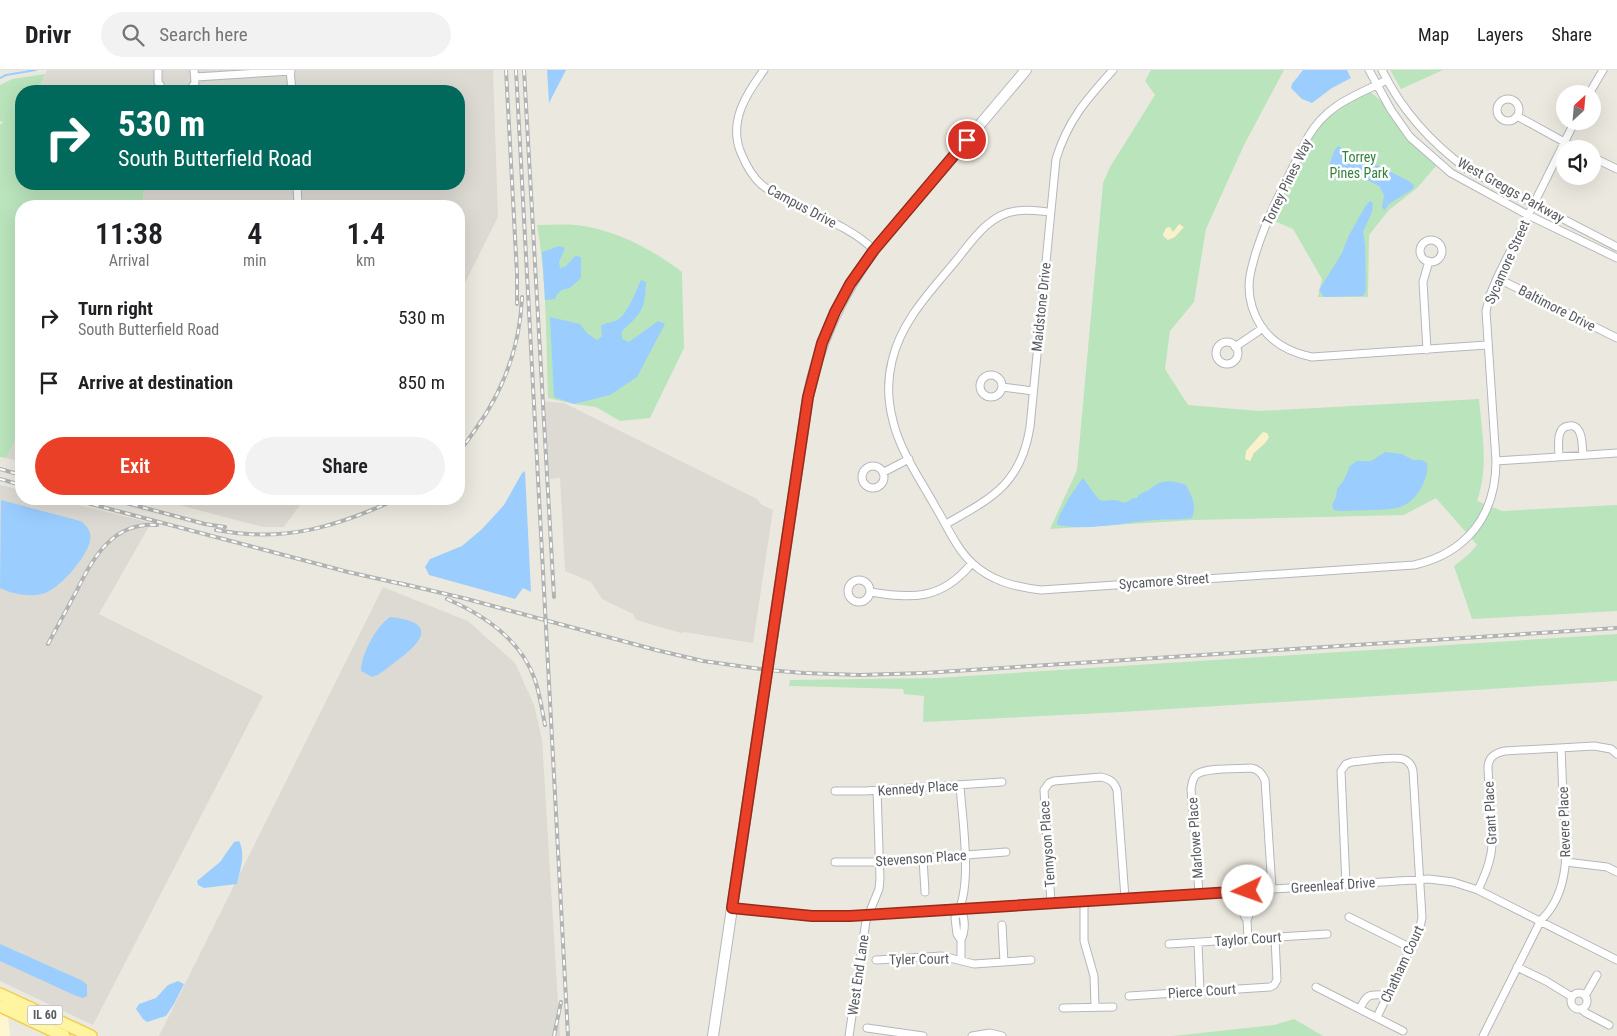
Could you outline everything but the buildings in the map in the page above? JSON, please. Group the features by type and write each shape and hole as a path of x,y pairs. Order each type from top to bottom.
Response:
{"main road":[{"path":"713,1036 782,563 812,380 822,343 835,312 850,284 874,250 1026,70"},
{"name":"IL 60","path":"0,994 91,1036"},
{"name":"IL 60","path":"0,1006 64,1036"}],"street":[{"path":"158,70 158,82 160,85"},
{"path":"193,85 195,73 290,70 291,85"},
{"name":"Campus Drive","path":"764,70 743,100 737,121 737,140 749,170 762,185 775,194 859,236 874,250"},
{"name":"Maidstone Drive","path":"946,524 984,503 996,494 1016,469 1027,441 1056,159 1062,138 1071,120 1113,70"},
{"name":"West Greggs Parkway","path":"1369,70 1376,86 1410,137 1451,173 1617,247"},
{"name":"West Greggs Parkway","path":"1382,70 1406,111 1435,144 1467,169 1531,209 1617,258"},
{"path":"1594,85 1603,70"},
{"name":"Torrey Pines Way","path":"1387,80 1343,101 1330,110 1316,125 1269,214 1251,270 1249,286 1251,302 1256,316 1263,328 1279,344 1292,352 1312,357 1487,345"},
{"path":"1517,116 1560,140"},
{"name":"Sycamore Street","path":"1050,212 1016,211 994,219 984,227 910,318 897,344 890,370 889,388 893,422 909,459 961,550 972,563 984,572 1009,585 1041,590 1414,565 1451,551 1473,532 1483,518 1492,497 1496,462 1486,311 1497,278 1556,160"},
{"path":"1601,161 1617,169"},
{"path":"1427,350 1423,282 1429,262"},
{"name":"Baltimore Drive","path":"1497,278 1617,338"},
{"path":"1236,347 1263,328"},
{"path":"1002,387 1033,391"},
{"path":"1559,457 1560,432 1563,427 1568,426 1577,428 1580,431 1583,455"},
{"path":"1496,462 1617,453"},
{"path":"884,472 909,459"},
{"path":"870,592 904,597 933,593 957,578 972,563"},
{"name":"Grant Place","path":"1478,890 1489,865 1492,845 1488,763 1493,755 1497,752 1594,746 1611,750 1617,754"},
{"name":"Revere Place","path":"1483,1036 1541,920 1547,915 1556,897 1566,862 1561,748"},
{"name":"Chatham Court","path":"1346,884 1340,785 1341,771 1349,762 1402,759 1412,767 1421,879 1422,918 1419,931 1377,1017"},
{"name":"Marlowe Place","path":"1199,893 1192,782 1196,774 1201,772 1256,769 1260,771 1265,780 1272,889"},
{"name":"Tennyson Place","path":"1051,903 1043,794 1046,786 1054,781 1108,778 1116,788 1125,898"},
{"name":"Kennedy Place","path":"835,791 1002,782"},
{"name":"Tyler Court","path":"960,785 965,880 960,909 955,918 957,934 961,940 961,960"},
{"name":"West End Lane","path":"850,1036 866,923 879,889 877,790"},
{"name":"Stevenson Place","path":"835,862 879,861 1006,852"},
{"path":"923,858 925,892"},
{"path":"1566,862 1607,867 1617,872"},
{"name":"Greenleaf Drive","path":"732,908 812,916 869,915 1421,879 1453,882 1478,890 1541,920 1617,960"},
{"path":"1244,891 1242,898 1243,915 1247,920 1248,939"},
{"path":"1084,901 1084,941 1094,976 1095,1006"},
{"path":"1349,917 1411,948"},
{"path":"1002,925 1004,962"},
{"name":"Taylor Court","path":"1168,944 1328,934"},
{"name":"Pierce Court","path":"1129,996 1270,987 1277,980 1275,938"},
{"path":"1198,943 1200,991"},
{"name":"Tyler Court","path":"876,960 942,956 974,964 1031,960"},
{"path":"1517,967 1546,981 1572,997"},
{"path":"1582,1009 1587,1003 1585,996 1597,975"},
{"path":"1316,987 1403,1031"},
{"path":"1585,996 1578,993 1572,997 1572,1006 1576,1009 1582,1009 1609,1025"},
{"path":"1360,1009 1366,997 1388,994"},
{"path":"1064,1008 1113,1007"},
{"path":"868,1028 922,1036"},
{"path":"972,1036 990,1034 1002,1036"}],"shaded area":[{"path":"47,70 493,70 498,217 465,283 465,200 143,200 144,190 465,190 465,85 41,85"},
{"path":"541,401 564,403 757,499 762,505 773,510 753,643 681,633 636,620 633,614 602,599 591,582 565,571 560,478 547,479"},
{"path":"15,441 15,460 6,458"},
{"path":"0,485 15,489 15,505 79,505 151,523 99,614 263,696 93,1025 0,981"},
{"path":"179,505 300,505 284,527 263,527"},
{"path":"383,587 468,621 515,663 534,705 542,739 560,1036 159,1036"},
{"path":"0,1013 8,1017 10,1036 0,1036"}],"green space":[{"path":"1151,70 1284,70 1244,145 1206,229 1194,302 1170,331 1165,369 1188,405 1259,411 1479,399 1484,463 1481,489 1477,501 1502,511 1617,505 1617,611 1472,619 1454,566 1477,545 1436,498 1404,515 1194,520 1050,529 1077,470 1103,183 1110,167 1155,95 1145,81"},
{"path":"1390,70 1443,70 1401,89"},
{"path":"45,74 40,85 15,85 15,190 144,190 143,200 15,200 15,441 6,458 0,457 0,125 3,122 0,121 0,85 12,79"},
{"name":"Torrey Pines Park","path":"1370,92 1385,106 1411,142 1437,165 1417,188 1389,210 1369,235 1368,297 1318,297 1322,279 1293,229 1270,219 1313,134 1323,121 1355,99"},
{"path":"537,225 576,225 604,231 632,241 682,272 684,348 650,418 620,421 596,407 548,398 544,289"},
{"path":"1617,634 1617,681 1122,712 923,722 924,696 904,694 903,689 789,686 790,680 936,678"},
{"path":"1294,1019 1323,1036 1172,1036 1274,1025"}],"sand":[{"path":"1179,224 1184,227 1175,237 1168,240 1163,236 1166,228 1170,227 1173,232"},
{"path":"1263,432 1267,433 1268,439 1254,453 1250,461 1245,459 1246,451"}],"water":[{"path":"547,70 566,70 549,103"},
{"path":"1303,70 1347,70 1351,78 1332,88 1312,103 1302,99 1291,88"},
{"path":"1338,146 1409,181 1414,185 1413,189 1389,204 1385,210 1382,208 1384,195 1379,186 1350,172 1340,170 1327,172 1334,151"},
{"path":"1370,201 1373,203 1372,212 1363,232 1366,290 1363,296 1324,297 1319,290 1342,253 1348,237"},
{"path":"559,246 565,248 559,262 560,268 566,266 575,256 581,257 581,278 570,288 557,294 555,299 545,300 542,252"},
{"path":"641,280 646,282 645,299 638,315 622,331 622,339 629,342 658,321 665,324 637,377 610,395 574,404 554,397 550,317 580,324 587,333 597,340 602,336 601,326 617,320 626,312"},
{"path":"1385,452 1402,454 1413,460 1422,460 1427,463 1424,483 1417,495 1400,507 1380,510 1334,510 1332,505 1337,489 1344,480 1350,466 1357,461 1371,461"},
{"path":"525,471 531,592 523,588 515,599 429,575 425,567 430,559 462,546 482,529 504,505 522,473"},
{"path":"1083,478 1100,500 1116,500 1124,503 1137,498 1141,493 1162,482 1186,485 1194,505 1192,518 1153,520 1093,527 1057,525 1063,508"},
{"path":"1,500 80,521 88,529 90,541 88,548 71,572 49,592 26,595 0,588"},
{"path":"390,617 409,621 419,626 421,634 409,651 378,675 372,677 361,671 366,649 380,627"},
{"path":"239,841 242,856 237,884 204,888 198,885 197,881 220,862 234,842"},
{"path":"0,944 83,981 87,985 87,996 83,998 74,995 0,961"},
{"path":"178,981 184,984 166,1016 147,1022 143,1019 136,1009 139,1004 156,998 168,985"}],"waterway":[{"path":"0,78 6,75 36,70"}],"railway":[{"path":"506,70 517,304"},
{"path":"516,70 568,1036"},
{"path":"524,70 554,597"},
{"path":"465,444 485,415 509,367 518,333 522,297"},
{"path":"0,469 15,473"},
{"path":"0,479 15,483"},
{"path":"95,505 348,572 406,585"},
{"path":"134,505 205,524 225,527"},
{"path":"216,530 264,535 309,530 331,525 383,505"},
{"path":"48,644 97,555 106,545 128,529 157,525"},
{"path":"399,583 703,661 804,673 860,675 924,673 1617,628"},
{"path":"447,599 461,605 500,630 521,652 535,680 545,725"},
{"path":"554,1036 561,1002"}],"route":[{"path":"967,140 861,267 840,301 822,343 808,397 732,908 812,916 850,916 1248,891"}]}
